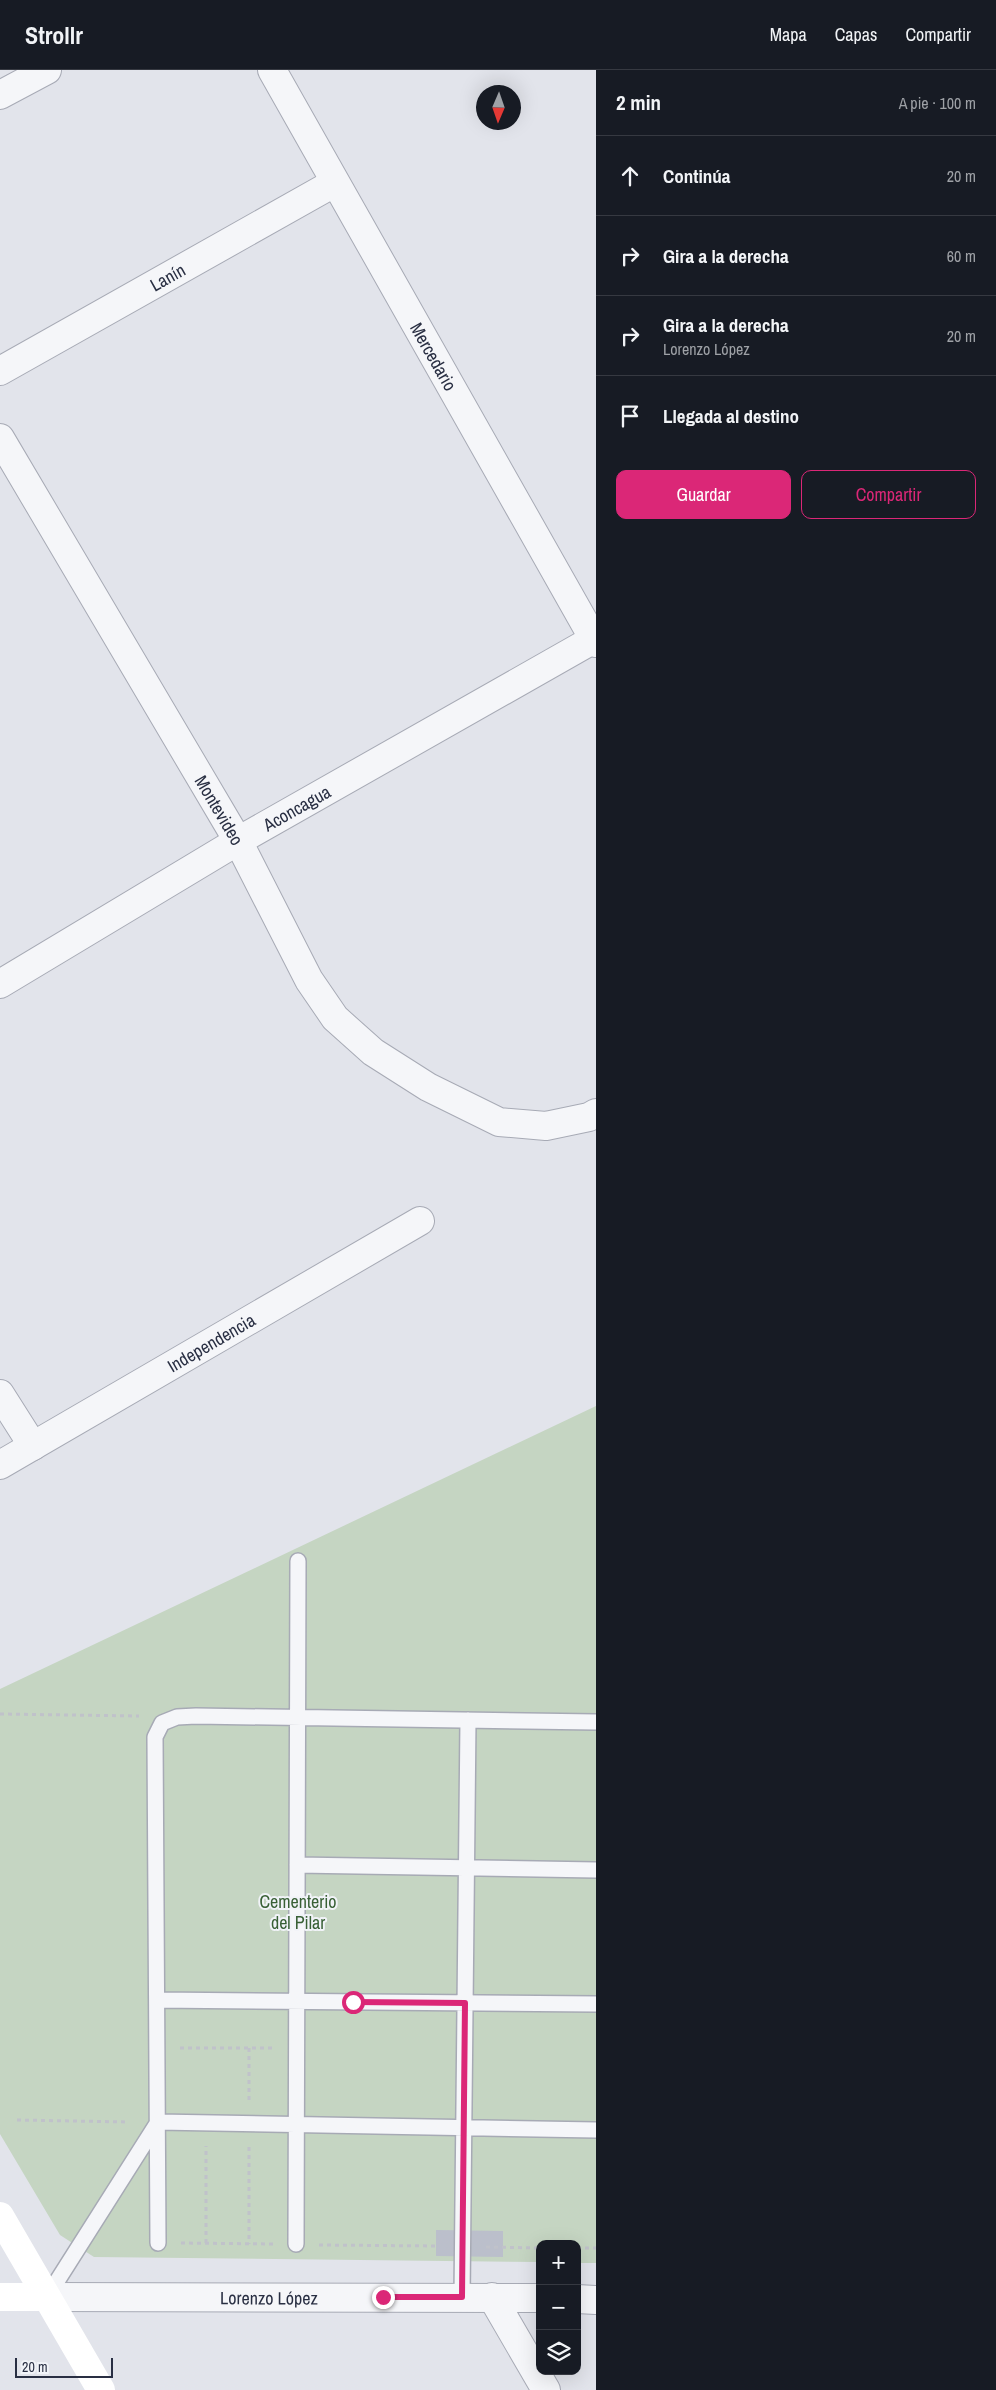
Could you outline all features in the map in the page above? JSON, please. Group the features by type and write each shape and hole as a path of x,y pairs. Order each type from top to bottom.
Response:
{"street":[{"path":"0,95 47,70"},
{"name":"Mercedario","path":"272,70 334,183 595,640"},
{"name":"Lanín","path":"0,371 334,183"},
{"name":"Montevideo","path":"0,438 238,841 309,980 335,1018 373,1052 428,1087 499,1122 546,1126 589,1117 596,1113"},
{"name":"Aconcagua","path":"0,984 238,841 595,640"},
{"name":"Independencia","path":"0,1465 420,1221"},
{"path":"0,1394 33,1446"},
{"path":"0,2216 101,2390"},
{"name":"Lorenzo López","path":"0,2297 536,2298"},
{"path":"492,2297 546,2390"},
{"path":"581,2299 596,2300"}],"lane":[{"path":"296,2244 298,1561"},
{"path":"158,2243 155,1738 162,1722 177,1716 596,1722"},
{"path":"462,2297 468,1720"},
{"path":"297,1865 596,1870"},
{"path":"157,2000 596,2004"},
{"path":"158,2122 596,2130"},
{"path":"47,2298 158,2122"}],"path":[{"path":"0,1714 177,1716"},
{"path":"157,2048 297,2048"},
{"path":"16,2120 158,2122"},
{"path":"206,2123 206,2243"},
{"path":"158,2243 536,2248"},
{"path":"581,2248 596,2248"}],"green space":[{"name":"Cementerio del Pilar","path":"596,1406 596,2263 581,2263 581,2240 536,2240 536,2262 94,2257 60,2235 0,2134 0,1689"}],"building":[{"path":"436,2230 503,2231 503,2257 436,2256"}],"route":[{"path":"353,2002 465,2003 462,2297 383,2297"}]}
